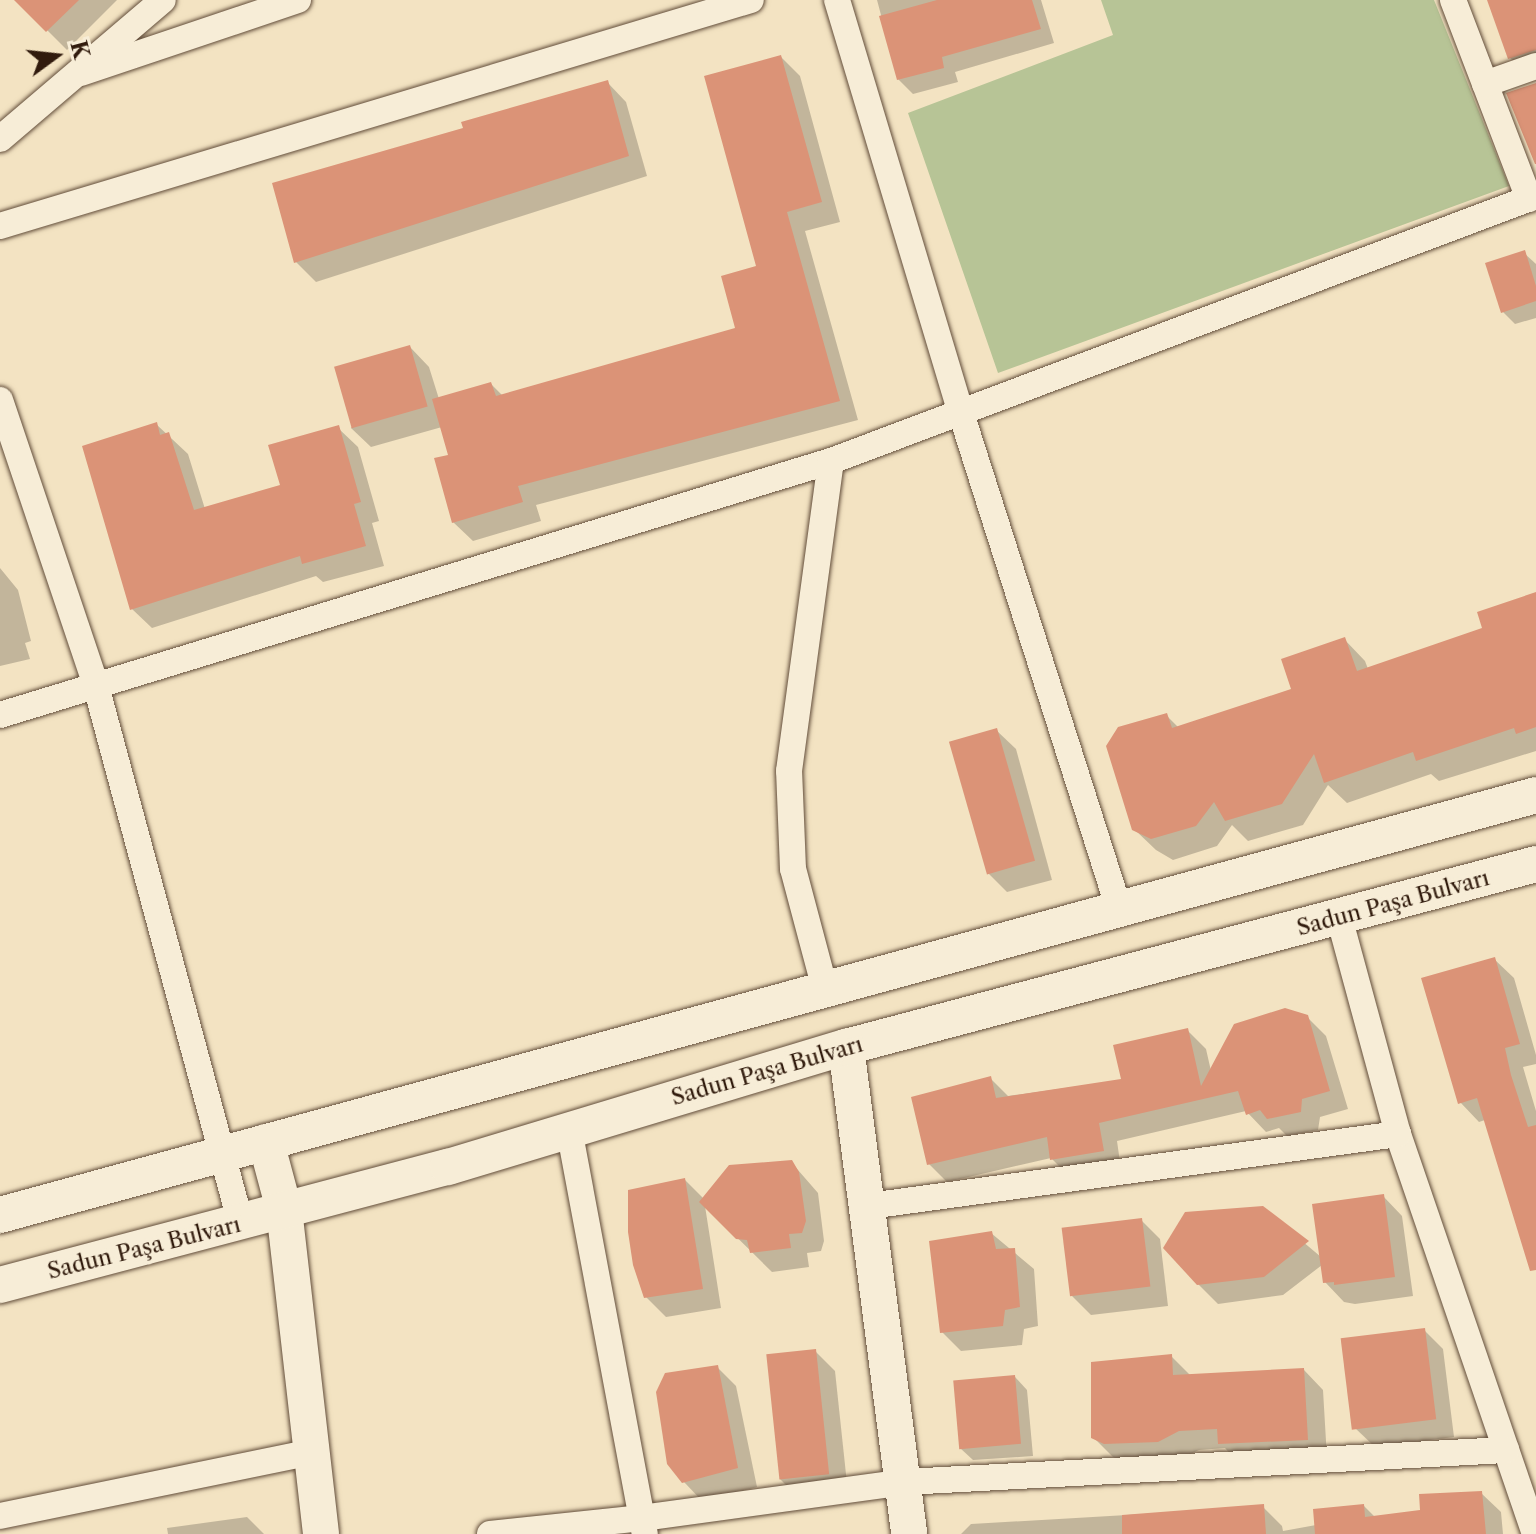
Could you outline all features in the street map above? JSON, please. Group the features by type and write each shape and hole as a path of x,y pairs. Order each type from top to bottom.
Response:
{"main road":[{"path":"0,1215 1536,795"},
{"name":"Sadun Paşa Bulvarı","path":"0,1285 448,1167 846,1047 1536,864"},
{"path":"846,1047 905,1482 909,1534"},
{"path":"266,1142 284,1209 321,1534"}],"street":[{"path":"0,139 163,0"},
{"path":"81,73 298,0"},
{"path":"0,226 751,0"},
{"path":"837,0 961,413 1119,909"},
{"path":"0,715 831,461 1532,198 1453,0"},
{"path":"1485,84 1536,66"},
{"path":"0,400 96,686 241,1224"},
{"path":"825,989 793,869 789,771 795,706 831,461"},
{"path":"1339,917 1398,1134 1535,1534"},
{"path":"569,1129 643,1526"},
{"path":"869,1206 1398,1134"},
{"path":"490,1534 643,1526 905,1482 1506,1450"},
{"path":"0,1516 311,1452"}],"green space":[{"path":"1101,0 1434,0 1509,186 998,373 908,113 1113,35"}],"building":[{"path":"14,0 79,0 46,32"},
{"path":"937,0 1032,0 1041,29 942,57 944,68 897,80 879,16"},
{"path":"1487,0 1536,0 1536,50 1508,59"},
{"path":"781,55 822,202 787,212 840,401 518,486 523,502 452,523 434,458 448,455 432,399 491,382 496,396 735,328 721,276 756,266 704,76"},
{"path":"608,80 629,156 294,263 272,183 463,128 461,122"},
{"path":"1536,83 1536,164 1535,164 1506,93"},
{"path":"1525,250 1536,286 1536,301 1501,313 1485,263"},
{"path":"410,345 428,407 352,428 334,367"},
{"path":"157,422 160,435 169,432 194,510 280,485 268,445 339,425 361,502 354,504 366,546 302,564 300,556 130,610 82,446"},
{"path":"1536,592 1536,727 1516,734 1514,728 1416,761 1413,752 1324,783 1314,754 1282,804 1225,821 1214,802 1196,826 1151,839 1132,830 1106,746 1118,727 1167,713 1172,728 1291,689 1281,659 1345,637 1357,671 1482,628 1477,612"},
{"path":"997,728 1035,861 987,874 949,742"},
{"path":"1495,957 1520,1044 1505,1048 1511,1075 1528,1127 1536,1125 1536,1270 1530,1271 1477,1098 1458,1104 1421,978"},
{"path":"1285,1008 1308,1015 1330,1091 1302,1099 1301,1112 1267,1119 1260,1110 1246,1115 1238,1091 1099,1123 1104,1151 1050,1160 1047,1137 927,1165 911,1097 991,1076 996,1098 1121,1079 1113,1045 1188,1028 1201,1086 1234,1024"},
{"path":"792,1160 799,1172 806,1221 802,1233 789,1234 791,1248 750,1253 747,1240 736,1239 699,1202 729,1165"},
{"path":"685,1178 703,1289 644,1298 633,1265 628,1232 628,1190"},
{"path":"1384,1194 1395,1277 1334,1285 1334,1282 1323,1283 1312,1204"},
{"path":"1263,1206 1309,1241 1264,1277 1197,1285 1163,1248 1185,1212"},
{"path":"1142,1218 1150,1286 1070,1296 1062,1228"},
{"path":"992,1231 996,1249 1015,1248 1020,1307 1005,1310 1003,1326 940,1333 929,1241"},
{"path":"1425,1328 1436,1419 1352,1430 1341,1338"},
{"path":"816,1349 829,1474 779,1480 766,1354"},
{"path":"1172,1354 1173,1375 1304,1368 1308,1440 1218,1444 1217,1429 1179,1431 1158,1442 1104,1444 1091,1438 1091,1362"},
{"path":"718,1365 738,1468 682,1483 667,1464 656,1392 665,1373"},
{"path":"1015,1375 1021,1444 959,1449 953,1380"},
{"path":"1482,1491 1486,1534 1315,1534 1313,1509 1364,1504 1365,1517 1420,1510 1419,1494"},
{"path":"1264,1504 1266,1534 1122,1534 1122,1515"}]}
